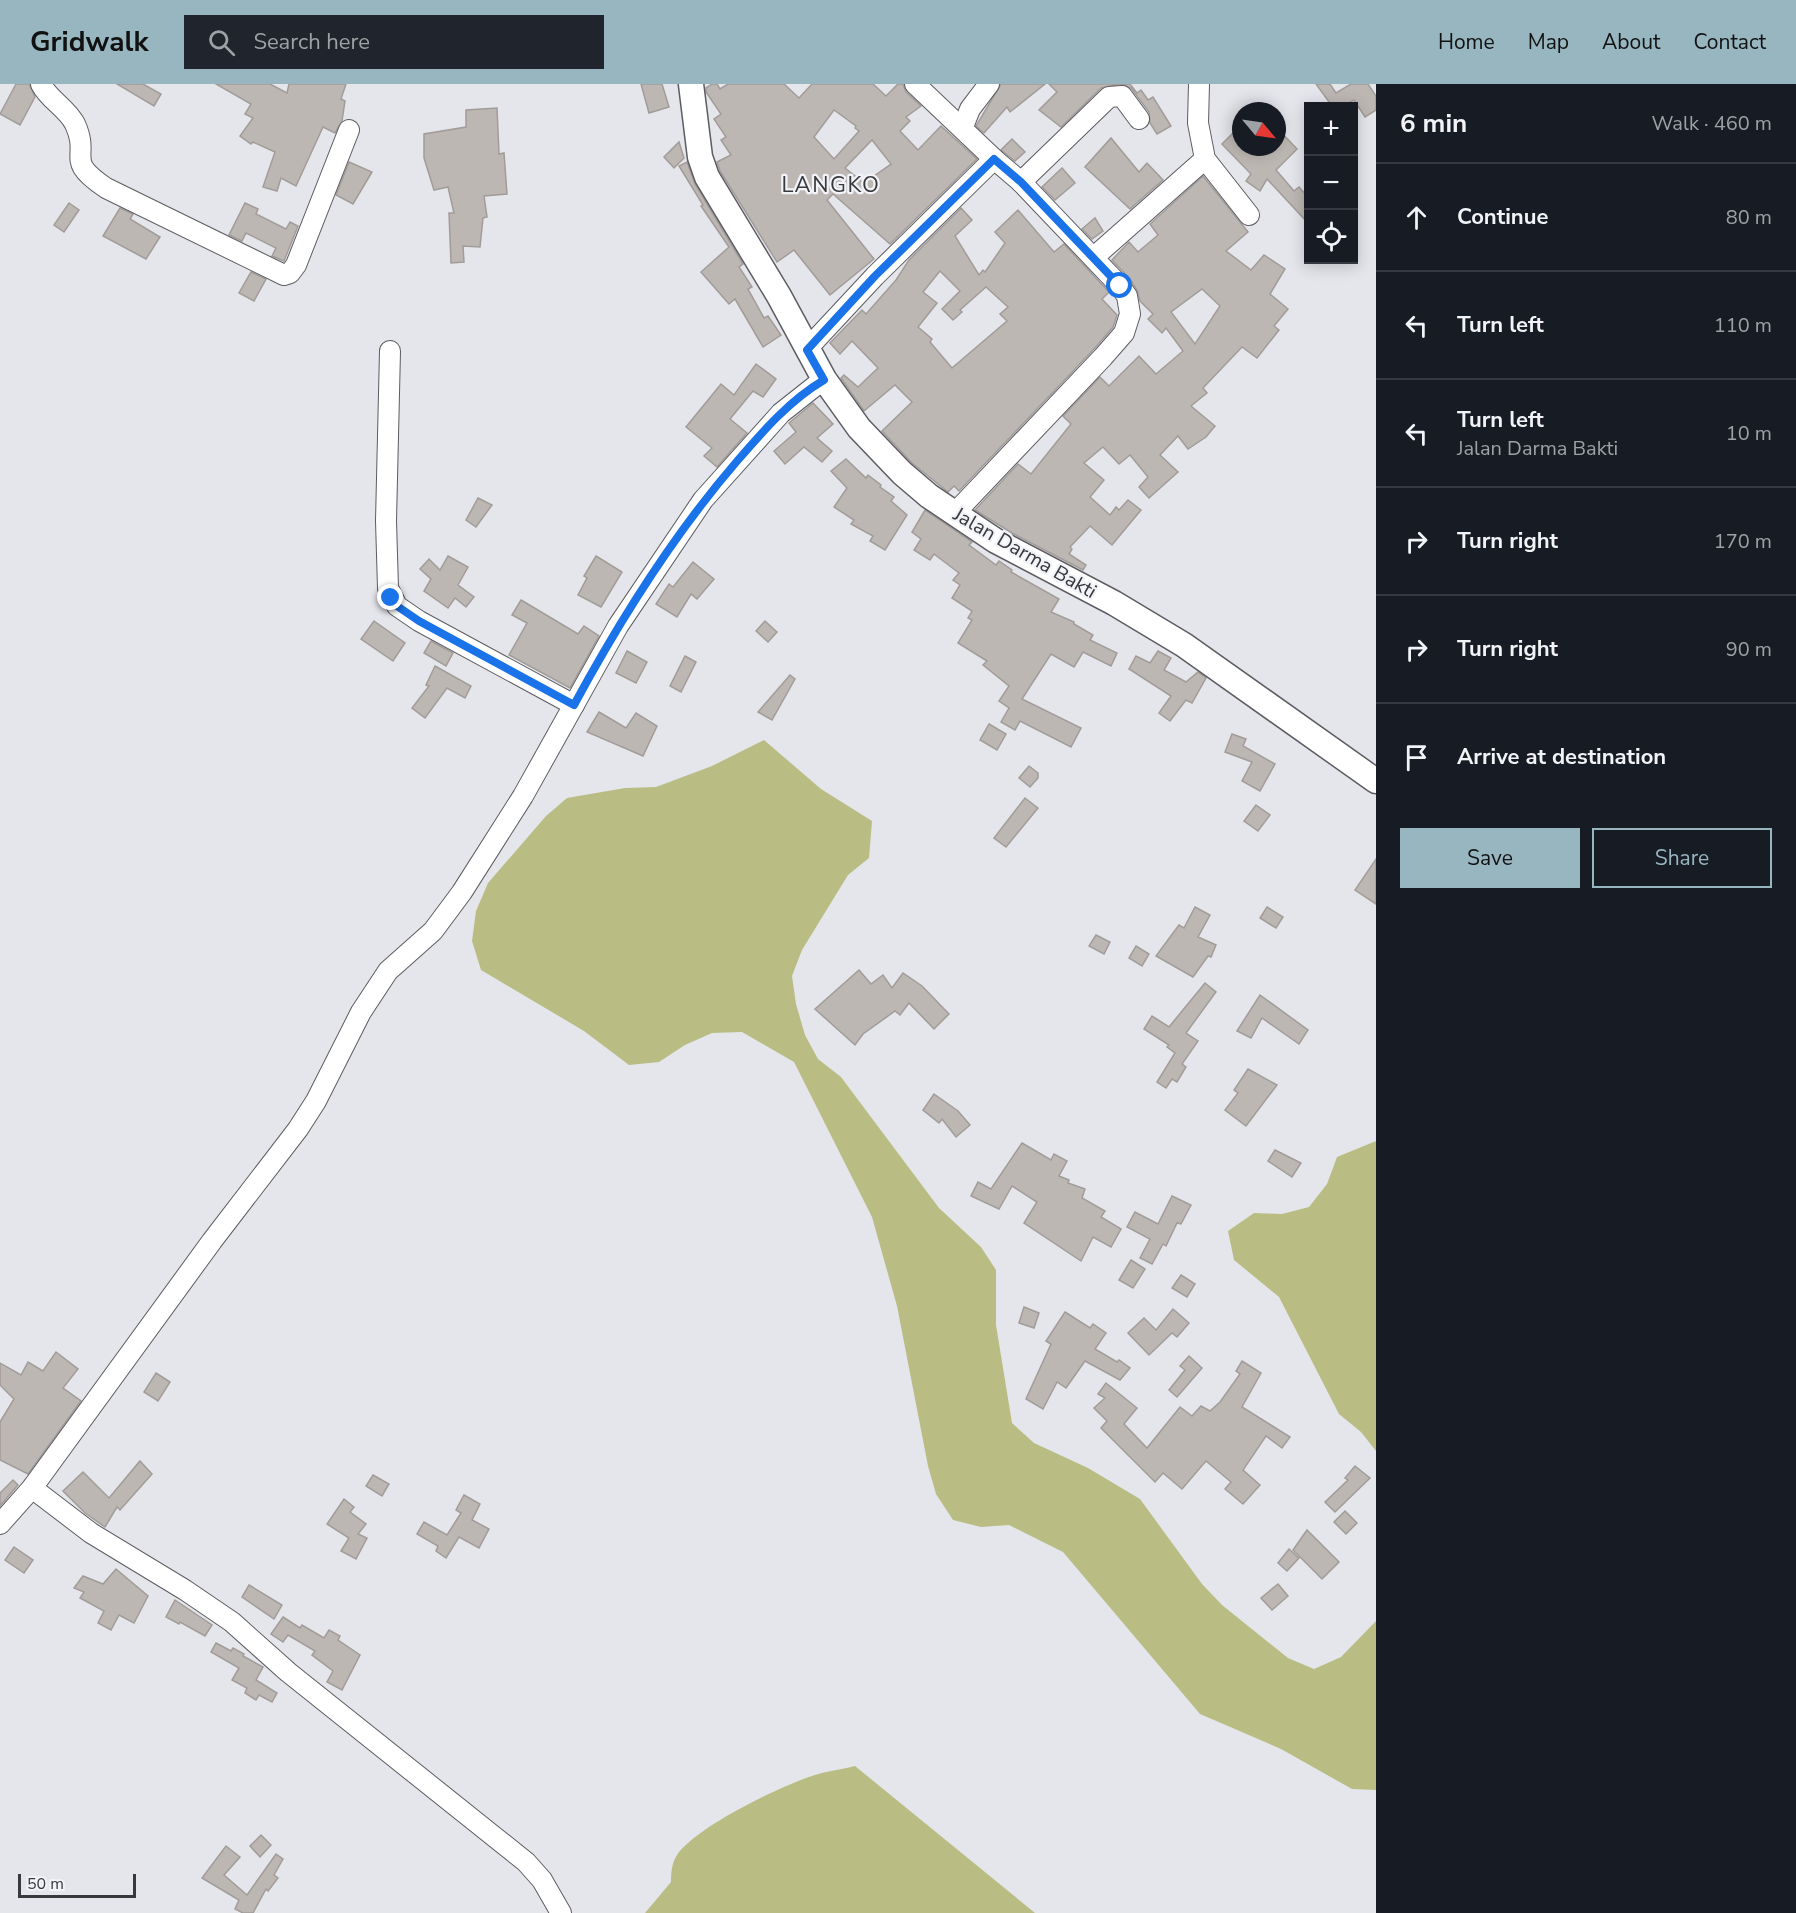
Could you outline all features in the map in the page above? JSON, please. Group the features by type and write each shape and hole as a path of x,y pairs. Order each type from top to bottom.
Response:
{"street":[{"path":"41,84 74,123 80,149 79,161 87,175 106,188 284,275 290,273 296,265 348,130"},
{"name":"Jalan Darma Bakti","path":"691,84 700,157 707,177 779,296 824,380 872,443 929,496 954,514 1021,556 1150,623 1376,781"},
{"path":"915,84 1021,182 1094,257 1127,296 1129,306 1128,324 1103,357 954,514"},
{"path":"963,127 970,109 989,84"},
{"path":"1199,84 1198,123 1205,159 1249,215"},
{"path":"1021,182 1109,97 1122,96 1139,119"},
{"path":"807,350 875,276 994,159"},
{"path":"1094,257 1205,159"},
{"path":"390,351 386,520 388,588 391,598 397,606 419,621 574,705"},
{"path":"0,1524 32,1488 212,1241 298,1129 316,1101 372,995 388,970 434,931 456,900 523,796 618,626 703,500 781,413 824,380"},
{"path":"32,1488 91,1533 185,1590 232,1622 288,1672 526,1862 542,1880 561,1913"}],"green space":[{"path":"764,740 821,789 872,821 869,858 848,875 802,950 792,976 796,1004 805,1035 818,1059 841,1077 939,1208 981,1247 996,1270 996,1325 1012,1423 1034,1443 1088,1468 1140,1499 1202,1584 1222,1605 1288,1658 1314,1669 1341,1657 1376,1621 1376,1790 1352,1789 1281,1749 1200,1714 1063,1552 1009,1525 981,1527 953,1520 936,1494 928,1466 897,1306 872,1217 794,1062 742,1032 712,1033 685,1045 659,1062 629,1065 584,1031 481,970 472,941 476,911 488,883 546,816 567,798 625,788 656,787 712,766"},
{"path":"1376,1141 1376,1451 1361,1432 1339,1414 1279,1297 1234,1260 1228,1231 1254,1213 1282,1214 1309,1207 1327,1184 1337,1157"},
{"path":"855,1766 1035,1913 645,1913 671,1882 672,1866 679,1852 704,1830 738,1809 791,1784 818,1774"}],"building":[{"path":"16,84 29,84 35,97 20,125 0,114"},
{"path":"117,84 143,84 161,94 154,106"},
{"path":"216,84 270,84 287,93 289,84 346,84 341,99 345,101 342,121 335,133 323,127 296,186 281,178 277,191 263,187 275,152 253,142 251,144 240,136 253,118 245,114 251,104"},
{"path":"641,84 662,84 669,107 649,113"},
{"path":"712,84 717,84 720,89 728,84 784,84 799,98 812,84 873,84 886,96 898,84 903,84 906,92 921,106 906,117 910,121 900,131 918,150 941,126 977,159 890,244 833,194 827,200 874,259 830,295 794,250 777,262 720,171 717,162 731,155 721,140 726,137 714,119 721,114 706,92 706,88","holes":["834,110 856,126 855,128 859,131 834,159 814,137","872,140 891,164 864,183 845,168"]},
{"path":"1001,84 1045,84 1010,112 1007,107 984,133 976,126"},
{"path":"1049,84 1121,84 1101,88 1061,127 1039,110 1057,92"},
{"path":"1121,84 1130,84 1137,93 1141,90 1148,100 1153,97 1171,126 1157,134 1150,123 1149,112 1131,88"},
{"path":"1316,84 1330,84 1336,93 1351,84 1368,84 1376,96 1376,110 1365,117 1358,102 1354,100 1329,102"},
{"path":"497,108 499,154 504,153 507,194 484,196 487,217 483,218 480,247 463,246 464,262 451,263 449,213 454,213 448,187 434,190 424,158 424,134 466,127 466,110"},
{"path":"1232,134 1232,154 1222,144"},
{"path":"1286,137 1297,149 1276,170 1294,191 1299,187 1304,193 1304,219 1267,179 1260,191 1246,181 1251,174 1234,156 1286,156"},
{"path":"1111,138 1139,172 1147,163 1163,180 1130,209 1085,167"},
{"path":"1012,139 1025,152 1015,161 1001,150"},
{"path":"679,142 684,158 674,168 664,157"},
{"path":"349,162 372,172 353,204 336,195"},
{"path":"687,162 695,184 743,264 739,267 752,287 748,289 764,318 768,316 781,335 763,347 735,299 729,304 701,272 729,247 701,206 703,205 679,166"},
{"path":"1062,168 1075,183 1055,200 1042,187"},
{"path":"1203,176 1248,232 1226,251 1251,270 1264,255 1285,269 1270,294 1288,309 1274,326 1279,330 1257,358 1242,347 1203,388 1207,393 1191,406 1215,426 1206,437 1188,449 1178,436 1160,455 1178,472 1149,498 1139,487 1148,477 1130,455 1119,464 1103,447 1084,463 1104,480 1090,497 1110,515 1116,507 1119,510 1128,500 1141,510 1112,545 1090,526 1070,547 1072,549 1069,554 1086,565 1083,570 1012,533 975,510 1018,464 1031,474 1071,424 1063,416 1100,377 1109,386 1139,356 1156,374 1183,351 1166,328 1162,333 1148,319 1153,314 1140,301 1137,290 1130,279 1112,260 1129,242 1138,252 1158,235 1150,224","holes":["1202,289 1220,306 1195,344 1171,312"]},
{"path":"69,203 79,210 64,232 54,225"},
{"path":"245,203 258,209 256,214 286,229 290,222 298,226 284,261 272,256 276,248 246,233 242,241 229,235"},
{"path":"120,208 133,214 130,219 160,237 146,259 103,236"},
{"path":"961,208 972,220 955,236 979,275 983,270 985,272 1005,243 995,232 1018,210 1054,252 1064,244 1109,292 1102,299 1117,315 1113,327 1094,349 959,491 954,486 948,492 912,463 882,431 912,402 895,385 864,411 841,378 844,375 858,387 878,368 852,341 840,354 830,343 862,310 866,314 896,280 909,260","holes":["940,271 960,291 942,309 953,320 962,312 960,310 986,287 1008,307 1000,314 1007,321 952,368 930,342 932,339 918,327 937,303 923,292"]},
{"path":"1095,218 1103,231 1092,239 1082,229"},
{"path":"251,272 266,279 254,301 239,293"},
{"path":"756,364 776,379 763,397 753,391 730,419 747,433 717,467 704,456 712,448 686,427 721,384 734,395"},
{"path":"813,403 833,424 817,438 832,451 822,462 804,447 785,464 774,451 796,432 789,423"},
{"path":"846,459 866,478 868,475 881,485 880,487 894,497 891,501 907,515 885,550 870,541 873,536 851,524 854,520 834,507 847,488 831,471"},
{"path":"478,498 492,505 476,527 466,520"},
{"path":"925,510 972,542 969,545 996,565 999,561 1012,570 1011,572 1059,599 1051,612 1074,622 1093,635 1090,640 1117,653 1111,666 1083,652 1074,667 1051,654 1022,699 1081,728 1071,747 1020,721 1015,730 1001,722 1009,708 999,701 1009,686 983,665 987,661 958,643 972,620 968,618 972,611 952,598 960,585 953,580 959,573 934,554 930,560 914,550 921,539 912,532"},
{"path":"448,556 468,567 458,585 474,597 466,607 455,598 448,608 424,591 431,579 420,569 429,559 440,570"},
{"path":"596,556 622,572 601,607 578,595 587,578 584,576"},
{"path":"693,562 714,579 697,599 691,594 677,617 656,604 669,584 673,587"},
{"path":"521,600 578,634 584,626 599,636 570,688 509,655 527,623 512,615"},
{"path":"374,621 405,643 393,661 361,639"},
{"path":"765,621 777,632 768,642 756,631"},
{"path":"431,641 453,653 446,666 424,653"},
{"path":"627,651 647,662 636,683 616,673"},
{"path":"1158,651 1171,658 1164,670 1186,682 1198,672 1206,678 1192,703 1186,700 1170,721 1159,713 1171,696 1129,669 1136,656 1150,663"},
{"path":"685,656 696,662 681,692 670,686"},
{"path":"435,666 471,686 465,698 447,688 425,718 412,708 429,686 426,685"},
{"path":"790,675 795,679 772,720 758,712"},
{"path":"599,712 626,728 636,713 657,726 643,756 587,732"},
{"path":"989,724 1006,734 997,750 980,740"},
{"path":"1232,734 1246,739 1243,746 1275,764 1260,791 1242,781 1252,762 1225,752"},
{"path":"1029,766 1038,773 1038,778 1030,787 1019,778"},
{"path":"1025,798 1038,808 1006,847 994,838"},
{"path":"1256,805 1270,815 1258,831 1244,821"},
{"path":"1376,859 1376,904 1355,890"},
{"path":"1195,907 1210,915 1198,937 1216,945 1211,957 1208,956 1193,977 1156,956 1179,925 1184,928"},
{"path":"1267,907 1283,917 1276,928 1260,918"},
{"path":"1096,935 1110,942 1104,954 1089,946"},
{"path":"1136,946 1149,954 1142,966 1129,958"},
{"path":"859,970 871,984 883,975 892,988 903,973 922,986 949,1014 934,1029 909,1003 900,1015 895,1011 863,1034 855,1045 815,1009"},
{"path":"1205,983 1216,992 1186,1033 1198,1041 1182,1064 1186,1067 1177,1082 1172,1079 1166,1088 1157,1082 1175,1053 1167,1047 1169,1045 1144,1029 1152,1016 1169,1027"},
{"path":"1260,995 1308,1030 1299,1044 1262,1018 1251,1038 1237,1031"},
{"path":"1248,1069 1277,1085 1246,1126 1225,1110 1238,1093 1234,1090"},
{"path":"934,1094 958,1111 970,1125 956,1137 942,1119 939,1123 923,1110"},
{"path":"1022,1143 1051,1160 1054,1154 1067,1161 1059,1176 1069,1180 1068,1183 1085,1189 1082,1198 1105,1211 1101,1217 1121,1229 1111,1247 1093,1237 1081,1261 1024,1223 1037,1202 1012,1186 999,1209 971,1196 978,1182 991,1189"},
{"path":"1275,1150 1301,1163 1292,1177 1268,1161"},
{"path":"1172,1196 1191,1205 1181,1224 1177,1223 1166,1246 1163,1244 1152,1264 1140,1258 1150,1239 1127,1227 1135,1212 1158,1224"},
{"path":"1131,1260 1145,1269 1133,1288 1119,1280"},
{"path":"1181,1275 1195,1284 1187,1297 1172,1288"},
{"path":"1024,1307 1039,1313 1034,1328 1019,1323"},
{"path":"1173,1309 1189,1323 1177,1337 1172,1333 1149,1355 1128,1333 1144,1318 1156,1330"},
{"path":"1065,1312 1090,1328 1093,1324 1106,1333 1095,1349 1130,1368 1120,1380 1085,1361 1066,1388 1057,1382 1043,1409 1026,1399 1051,1344 1046,1341"},
{"path":"56,1352 78,1369 63,1388 81,1401 28,1474 0,1460 0,1422 14,1399 0,1385 0,1363 21,1375 28,1362 43,1371"},
{"path":"1189,1356 1202,1368 1177,1397 1169,1390 1185,1370 1180,1366"},
{"path":"1242,1361 1261,1373 1242,1407 1290,1437 1282,1448 1266,1436 1243,1470 1260,1485 1243,1504 1225,1489 1231,1482 1206,1461 1182,1489 1163,1473 1155,1482 1101,1428 1107,1421 1094,1408 1105,1398 1098,1394 1106,1383 1137,1408 1124,1424 1147,1448 1180,1407 1192,1416 1201,1406 1210,1411 1220,1402 1240,1374 1236,1371"},
{"path":"156,1373 170,1382 158,1401 144,1392"},
{"path":"140,1461 152,1474 120,1510 117,1507 105,1527 85,1513 63,1491 83,1472 109,1498"},
{"path":"1355,1466 1370,1478 1335,1512 1325,1502 1348,1480 1345,1478"},
{"path":"373,1475 389,1484 382,1496 366,1486"},
{"path":"13,1480 18,1485 0,1506 0,1493"},
{"path":"464,1495 480,1504 472,1520 489,1529 479,1548 459,1537 446,1558 436,1551 438,1546 417,1534 424,1522 447,1535 461,1513 456,1510"},
{"path":"344,1499 354,1507 350,1512 366,1524 358,1534 367,1538 356,1559 341,1551 349,1538 327,1524"},
{"path":"1345,1511 1357,1523 1346,1534 1334,1522"},
{"path":"1307,1530 1339,1562 1322,1579 1293,1550"},
{"path":"14,1547 33,1560 24,1573 5,1560"},
{"path":"1289,1549 1299,1558 1287,1571 1278,1563"},
{"path":"116,1569 148,1596 134,1623 119,1615 111,1630 98,1623 104,1611 80,1598 84,1592 74,1588 83,1576 103,1584"},
{"path":"1278,1584 1288,1596 1272,1610 1261,1598"},
{"path":"249,1585 282,1605 274,1619 242,1597"},
{"path":"175,1600 212,1625 205,1636 166,1617"},
{"path":"283,1617 300,1628 302,1625 324,1638 329,1630 340,1636 338,1640 360,1655 342,1690 327,1682 333,1671 312,1655 315,1651 288,1635 283,1642 271,1634"},
{"path":"216,1643 231,1651 233,1648 263,1667 256,1680 277,1693 272,1702 259,1695 256,1700 245,1693 247,1688 232,1680 239,1668 211,1652"},
{"path":"261,1835 271,1845 260,1857 250,1846"},
{"path":"226,1846 240,1857 224,1875 247,1895 276,1854 283,1859 274,1875 278,1878 268,1891 266,1889 253,1913 243,1913 235,1909 239,1900 202,1878"}],"district":[{"name":"LANGKO","path":"831,185"}],"route":[{"path":"391,598 397,606 419,621 574,705 618,626 703,500 781,413 814,385 824,380 807,350 875,276 994,159 1021,182 1120,286"}]}
